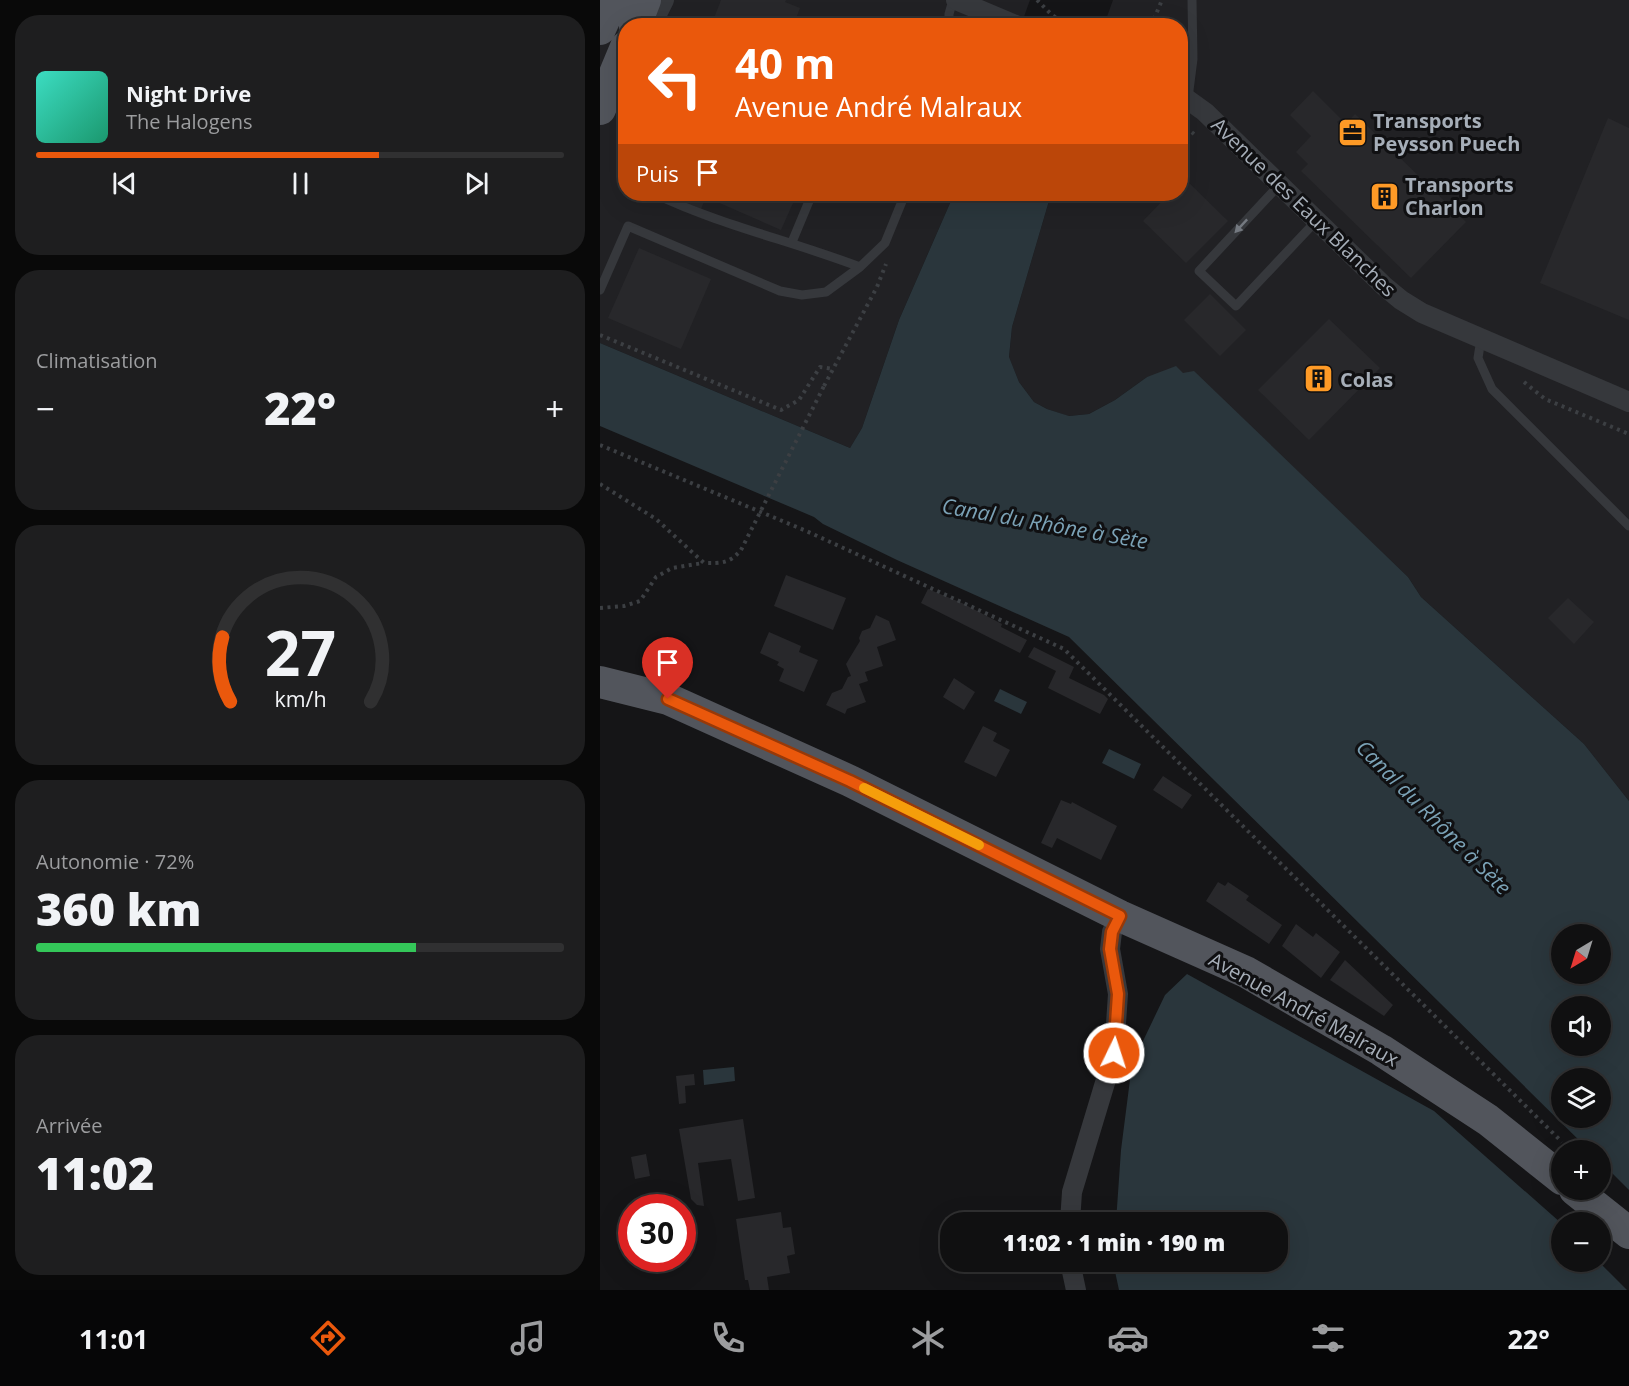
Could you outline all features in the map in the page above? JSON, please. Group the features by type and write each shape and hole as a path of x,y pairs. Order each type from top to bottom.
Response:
{"main road":[{"path":"600,30 613,0"},
{"path":"638,18 645,0"},
{"path":"600,109 618,67"},
{"name":"Avenue André Malraux","path":"600,682 668,699 850,781 1120,916 1246,972 1381,1050 1488,1120 1551,1170"},
{"path":"1588,1200 1629,1233"}],"street":[{"path":"655,18 664,0"},
{"path":"954,0 982,5 1004,18"},
{"path":"600,118 618,92"},
{"name":"Avenue des Eaux Blanches","path":"1188,99 1281,183 1384,286 1401,300 1422,313 1629,402"},
{"path":"1071,1212 1072,1192 1114,1053 1118,994 1110,949 1112,932 1120,916"},
{"path":"1072,1272 1076,1290"}],"lane":[{"path":"949,18 954,0"},
{"path":"1188,80 1193,59 1192,0"},
{"path":"1281,183 1198,271 1236,306 1317,220"},
{"path":"670,201 684,208 792,242 860,267"},
{"path":"792,242 809,201"},
{"path":"600,290 628,226 780,291 802,295 826,292 860,267 885,243 902,201"},
{"path":"1481,339 1478,358 1492,389 1629,526"}],"path":[{"path":"1037,0 1057,18"},
{"path":"1154,18 1162,0"},
{"path":"600,608 624,606 640,601 656,577 672,568 721,563 734,559 877,287 889,256"},
{"path":"600,335 781,410 799,400 820,367 832,369"},
{"path":"600,445 804,530 1064,649 1560,1140"},
{"path":"600,484 656,519 704,563"}],"shaded area":[{"path":"600,0 1030,0 1024,18 618,18 618,201 951,201 899,320 862,428 850,448 600,343"},
{"path":"1113,0 1629,0 1629,801 1584,744 1421,597 1408,577 1274,450 1183,373 1147,377 1115,400 1089,414 1068,416 1034,402 1019,382 1009,358 1012,327 1049,201 1188,201 1188,18 1107,18"}],"water":[{"name":"Canal du Rhône à Sète","path":"951,201 1049,201 1012,327 1009,357 1019,382 1034,402 1069,416 1089,414 1115,400 1147,377 1176,366 1183,373 1194,371 1408,577 1421,597 1584,744 1629,801 1629,1190 1611,1172 1611,1140 1579,1140 1567,1128 1611,1128 1611,1068 1551,1068 1551,1113 1069,637 897,560 823,524 814,517 600,426 600,343 850,448 862,428 899,320"},
{"path":"1000,689 1027,702 1021,714 994,701"},
{"path":"1109,749 1141,764 1134,779 1102,763"},
{"path":"1187,974 1434,1111 1551,1214 1551,1272 1609,1272 1627,1290 1119,1290 1115,1272 1288,1272 1288,1212 1117,1212 1121,1150 1132,1064 1165,995"},
{"path":"734,1067 735,1081 704,1085 703,1070"}],"building":[{"path":"721,0 786,0 785,2 800,8 796,18 714,18"},
{"name":"Transports Charlon","path":"1313,91 1341,119 1337,122 1342,128 1355,114 1466,222 1411,278 1301,171 1308,164 1296,152 1311,136 1290,115"},
{"path":"1608,118 1629,128 1629,320 1540,283"},
{"path":"1188,182 1228,221 1186,263 1143,221 1162,201 1188,201"},
{"path":"681,201 704,201 701,209"},
{"path":"715,201 794,201 781,230"},
{"path":"639,248 711,279 681,349 608,318"},
{"path":"1210,294 1246,330 1220,356 1184,320"},
{"name":"Colas","path":"1329,319 1380,368 1309,440 1258,390"},
{"path":"786,575 846,598 833,630 774,606"},
{"path":"928,589 962,603 1027,640 1020,653 921,603"},
{"path":"1568,598 1594,622 1574,644 1548,618"},
{"path":"876,615 889,621 896,640 877,647 883,666 865,672 868,681 859,684 866,702 847,709 845,714 826,705 832,693 842,689 848,677 851,676 846,664 860,641 862,631 870,628"},
{"path":"769,632 801,646 799,652 818,660 804,692 779,681 784,669 777,665 779,662 760,653"},
{"path":"1034,647 1074,667 1069,678 1108,699 1100,714 1048,688 1056,671 1028,657"},
{"path":"954,678 975,692 964,710 943,697"},
{"path":"983,726 997,733 993,741 1010,750 996,777 964,762"},
{"path":"1163,776 1192,795 1182,809 1153,790"},
{"path":"1061,800 1071,804 1072,802 1117,826 1101,860 1057,838 1052,848 1041,843"},
{"path":"1218,882 1225,886 1228,882 1249,896 1246,900 1282,925 1269,944 1206,901"},
{"path":"1296,924 1313,937 1316,933 1340,952 1321,978 1282,946"},
{"path":"1345,960 1393,1005 1384,1016 1330,980"},
{"path":"694,1074 695,1085 685,1086 686,1103 679,1104 676,1076"},
{"path":"743,1119 755,1198 738,1201 731,1159 698,1163 704,1206 697,1205 696,1194 690,1194 679,1129"},
{"path":"646,1154 650,1176 635,1179 631,1157"},
{"path":"781,1212 783,1228 791,1227 795,1254 787,1256 790,1273 767,1277 769,1290 750,1290 748,1280 745,1280 736,1219"}],"slow traffic":[{"path":"864,788 979,845"}],"place":[{"name":"Transports Peysson Puech","path":"1352,132"},
{"name":"Transports Charlon","path":"1384,196"},
{"name":"Colas","path":"1319,379"}],"route":[{"path":"668,699 850,781 1120,916 1112,932 1110,949 1118,994 1114,1053"}]}
